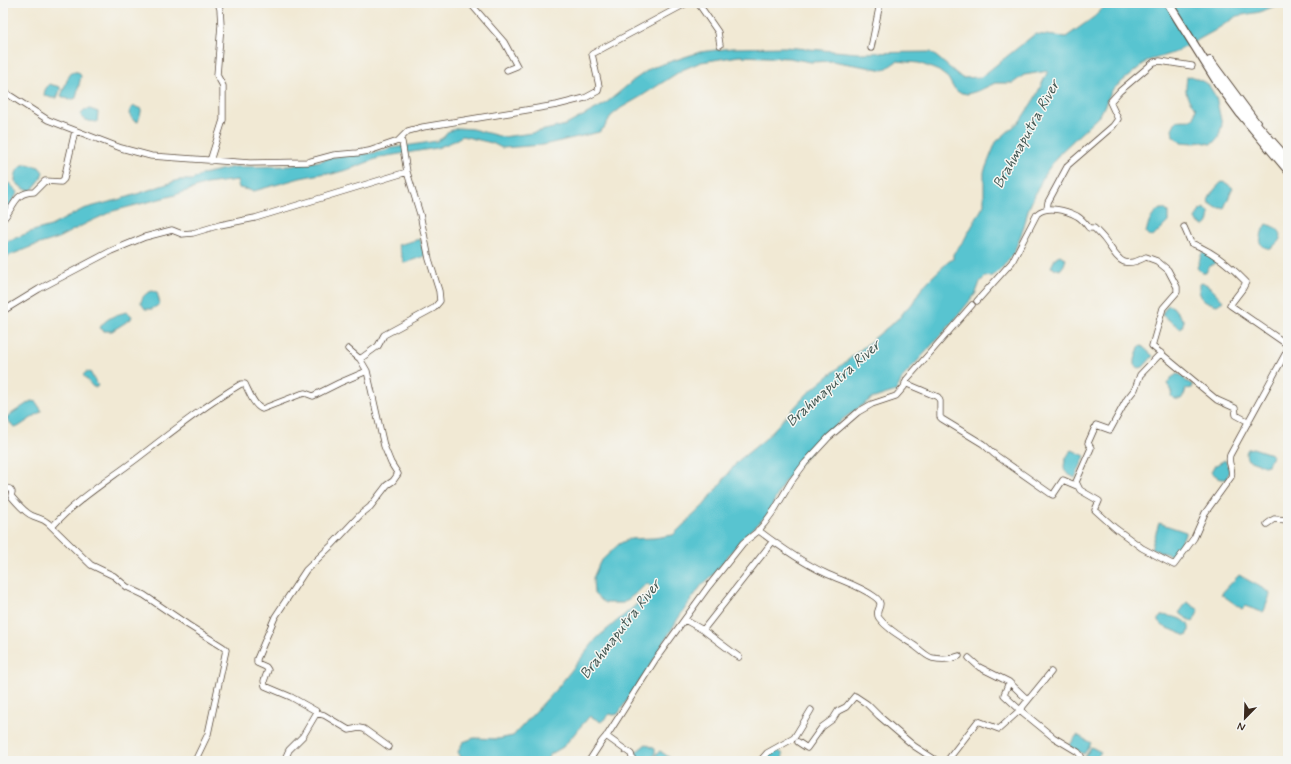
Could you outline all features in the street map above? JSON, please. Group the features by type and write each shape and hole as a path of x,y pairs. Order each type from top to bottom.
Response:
{"highway":[{"path":"1168,3 1204,57 1258,126 1288,160"},
{"path":"1172,3 1218,83 1240,113 1288,170"}],"street":[{"path":"210,161 223,120 223,86 217,75 220,25 218,3"},
{"path":"470,3 504,42 517,66 507,70"},
{"path":"3,91 48,120 121,148 151,156 250,163 308,162 334,155 369,151 400,141 408,131 423,126 557,105 585,98 598,91 600,86 592,54 687,3"},
{"path":"698,3 718,32 720,45"},
{"path":"871,48 880,3"},
{"path":"1047,209 1048,202 1068,165 1113,126 1118,119 1110,102 1120,91 1154,62 1160,61 1192,66"},
{"path":"3,219 19,195 26,192 34,192 45,181 61,182 64,179 75,131"},
{"path":"360,360 378,346 384,335 434,308 440,301 439,291 429,259 420,214 407,172 405,156 400,141"},
{"path":"3,311 38,289 111,251 145,237 172,230 182,234 193,233 220,225 255,218 407,172"},
{"path":"589,761 655,660 686,620 708,587 743,543 758,530 775,509 791,482 829,438 858,412 872,404 896,396 901,392 907,379 916,368 1012,262 1037,214 1041,210 1055,208 1078,216 1089,228 1094,228 1104,238 1120,260 1126,263 1134,263 1146,257 1158,261 1168,270 1178,287 1177,292 1163,308 1160,314 1159,325 1152,346 1217,400 1235,408 1236,415 1249,422"},
{"path":"1184,227 1191,243 1199,246 1223,262 1246,282 1230,304 1231,306 1288,345"},
{"path":"348,349 360,360 367,371 384,446 398,474 393,481 387,485 370,507 360,515 306,570 275,617 264,639 257,661 259,664 268,668 264,681 265,686 315,710 316,713 324,715 349,730 359,728 364,730 389,747"},
{"path":"905,383 938,397 940,401 940,417 942,419 983,444 994,454 1051,494 1053,495 1055,493 1063,480 1077,486 1080,490 1099,501 1095,510 1115,528 1142,548 1174,565 1194,538 1204,513 1231,477 1232,470 1229,458 1288,349"},
{"path":"1077,486 1076,482 1091,448 1088,443 1096,425 1110,430 1127,399 1135,389 1140,375 1161,353"},
{"path":"52,527 60,517 104,482 214,401 241,384 245,384 259,408 262,409 301,394 305,393 313,396 367,371"},
{"path":"3,487 10,489 12,496 32,516 41,518 52,527 91,565 114,576 127,587 144,595 188,626 226,650 208,734 195,761"},
{"path":"1267,524 1274,519 1288,520"},
{"path":"758,530 800,560 824,573 849,583 880,601 877,612 878,617 892,631 916,646 930,658 946,660 959,656"},
{"path":"704,630 773,541"},
{"path":"686,620 704,630 739,657"},
{"path":"969,658 979,667 1009,682 1028,700"},
{"path":"947,761 978,721 999,729 1020,710 1051,672"},
{"path":"1009,682 1004,695 1053,737 1078,752 1083,761"},
{"path":"798,742 807,748 822,727 833,719 838,711 846,707 855,696 867,704 878,716 914,746 937,761"},
{"path":"760,761 767,752 794,738 811,710"},
{"path":"284,761 289,750 303,736 316,713"},
{"path":"606,736 631,754 633,761"}],"water":[{"name":"Brahmaputra River","path":"1108,3 1282,3 1260,12 1237,16 1214,31 1176,52 1147,61 1112,90 1100,115 1060,153 1044,175 1028,210 1024,227 1014,252 1002,268 992,276 985,277 980,282 976,293 952,323 903,377 896,391 871,399 843,419 811,451 784,482 767,515 743,537 713,575 701,586 679,617 653,661 618,714 610,714 601,722 590,716 563,747 551,754 546,761 463,761 458,752 463,742 474,738 498,739 513,736 559,686 597,638 644,598 653,588 647,583 623,603 605,603 594,594 593,578 600,562 619,544 629,539 654,538 673,535 704,505 738,461 764,440 808,393 900,317 912,304 928,281 953,259 953,254 964,240 984,205 984,172 996,142 1020,121 1035,98 1048,71 1024,75 1013,83 995,83 978,91 967,94 958,92 948,78 939,71 919,63 897,61 884,70 832,61 811,62 789,58 739,56 701,62 682,70 621,108 611,116 604,128 599,132 543,145 502,148 492,143 462,136 437,148 381,157 332,174 325,173 300,178 254,191 239,188 237,180 206,184 175,195 113,211 56,239 3,258 3,243 33,231 51,226 83,209 128,197 179,180 192,180 203,174 234,167 290,166 320,161 333,157 373,153 392,148 437,141 444,137 447,132 458,128 472,129 503,137 532,133 566,125 605,104 651,68 700,52 732,48 784,47 858,53 931,52 962,78 981,77 1035,34 1066,37 1094,17"},
{"path":"72,72 78,72 81,76 76,98 70,100 61,96"},
{"path":"1191,76 1208,84 1216,97 1222,125 1218,138 1215,142 1210,144 1198,141 1195,143 1181,142 1173,136 1172,129 1176,121 1190,120 1194,118 1196,108 1188,98 1186,91 1187,77"},
{"path":"49,84 60,87 57,98 51,98 44,95"},
{"path":"134,106 141,109 138,122 133,120 129,114 130,110"},
{"path":"90,109 98,112 97,122 88,121 82,118 81,115 84,110"},
{"path":"27,164 39,167 43,172 40,180 32,190 22,188 15,181 19,168"},
{"path":"3,182 10,184 18,192 8,209 3,205"},
{"path":"1222,182 1233,188 1224,208 1217,208 1208,202 1216,188"},
{"path":"1203,208 1209,212 1208,222 1204,226 1195,219"},
{"path":"1160,209 1164,209 1168,212 1168,222 1153,237 1149,236 1146,233 1149,222 1155,213"},
{"path":"1267,224 1279,231 1281,236 1271,249 1264,247 1260,243 1262,232"},
{"path":"420,239 425,256 404,263 398,245"},
{"path":"1202,253 1207,253 1216,258 1216,262 1208,268 1206,273 1202,273 1197,268"},
{"path":"1060,255 1066,259 1064,265 1060,270 1051,267 1056,257"},
{"path":"1202,282 1209,286 1223,301 1217,305 1205,301 1201,296 1199,289 1199,284"},
{"path":"152,291 157,292 160,304 152,309 145,309 141,303 142,298"},
{"path":"1168,305 1173,307 1184,321 1182,327 1180,328 1162,315"},
{"path":"127,312 132,316 131,319 112,331 104,331 100,328 104,322 111,317"},
{"path":"1142,346 1153,356 1143,367 1139,368 1135,365 1135,360 1139,347"},
{"path":"86,372 90,372 98,386 97,387 93,387 83,375"},
{"path":"1177,374 1181,375 1186,381 1193,385 1192,388 1186,389 1181,399 1174,399 1171,396 1172,391 1167,384 1171,378"},
{"path":"31,401 36,402 42,411 18,427 14,427 7,419 8,416"},
{"path":"1253,448 1271,454 1272,456 1268,465 1264,466 1248,460 1246,452 1248,449"},
{"path":"1072,450 1085,456 1075,478 1064,470 1066,458"},
{"path":"1225,460 1229,474 1226,479 1220,479 1211,472 1214,466"},
{"path":"1159,523 1186,532 1174,556 1151,549"},
{"path":"1239,575 1269,592 1270,595 1264,611 1262,612 1245,606 1242,609 1221,594"},
{"path":"1187,602 1199,610 1193,622 1179,613"},
{"path":"1162,615 1178,618 1186,622 1189,626 1187,636 1163,626 1158,621"},
{"path":"1077,735 1091,743 1084,754 1069,746"},
{"path":"646,744 655,749 655,753 651,761 634,761 636,752"},
{"path":"1091,747 1101,752 1094,761 1088,761 1084,759"},
{"path":"777,750 783,754 782,761 763,761 772,751"},
{"path":"660,751 670,758 670,761 653,761 657,753"}]}
